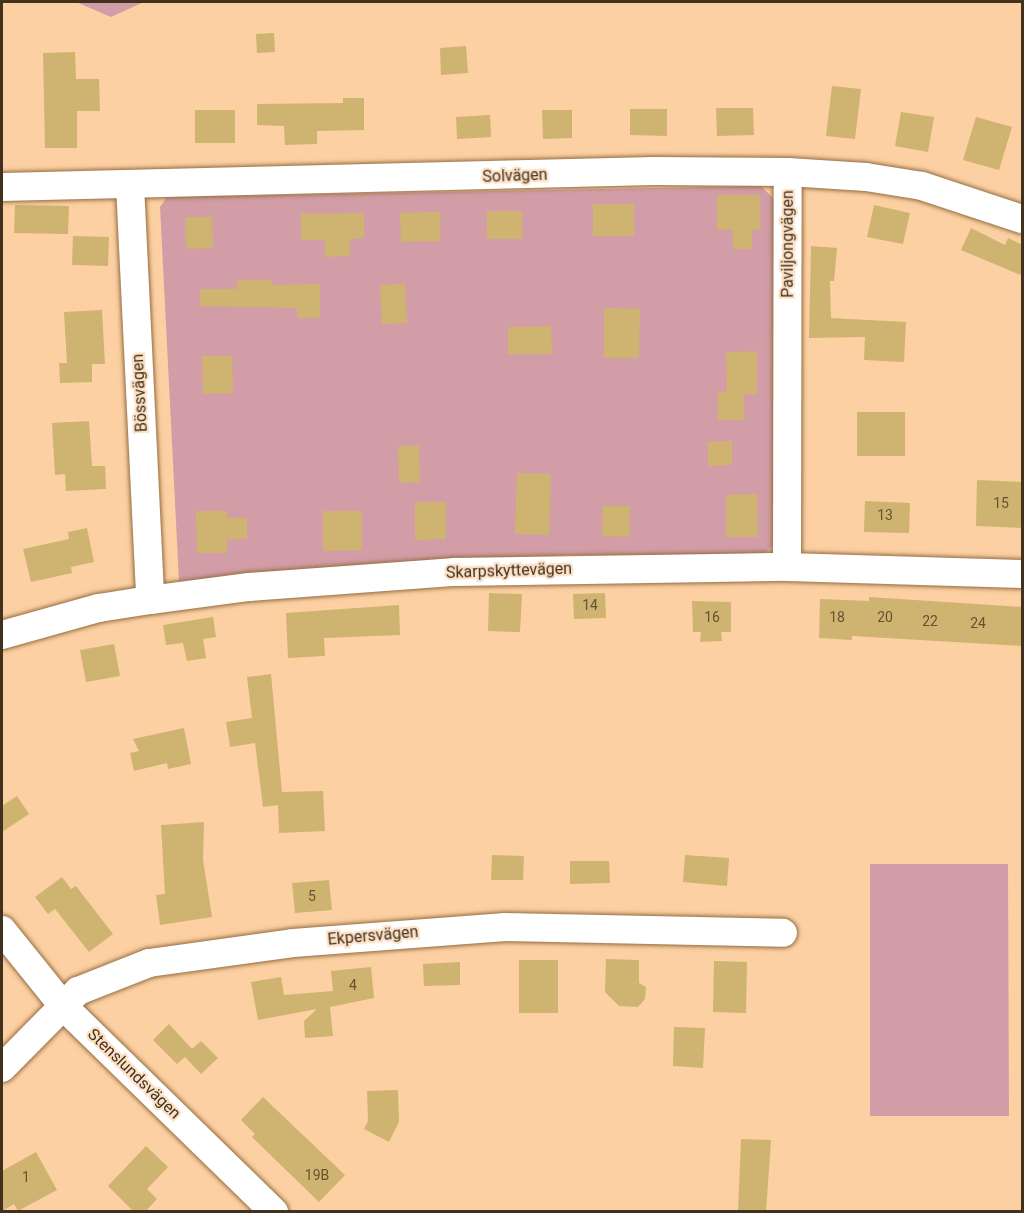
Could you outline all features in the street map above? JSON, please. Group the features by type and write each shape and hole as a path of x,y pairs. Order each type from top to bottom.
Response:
{"street":[{"name":"Solvägen","path":"2,187 654,171 788,172 866,177 922,186 1023,219"},
{"name":"Paviljongvägen","path":"787,567 788,172"},
{"name":"Bössvägen","path":"130,185 150,600"},
{"name":"Skarpskyttevägen","path":"2,635 99,608 150,600 249,587 455,572 787,567 1023,574"},
{"name":"Ekpersvägen","path":"2,1068 87,985 149,963 293,943 505,927 783,933"},
{"name":"Stenslundsvägen","path":"2,930 63,1006 274,1212"}],"shaded area":[{"path":"76,2 144,2 111,17"},
{"path":"761,186 775,200 775,544 763,555 570,555 417,561 179,581 160,207 167,197"},
{"path":"870,864 1008,864 1009,1116 870,1116"}],"building":[{"path":"274,33 275,52 257,53 256,34"},
{"path":"466,46 468,73 441,75 440,48"},
{"path":"75,52 76,79 99,79 100,111 77,111 77,148 45,148 43,53"},
{"path":"832,86 861,89 855,139 826,136"},
{"path":"343,98 364,98 364,130 317,131 317,144 285,145 284,126 257,125 257,104 343,103"},
{"path":"716,108 753,108 754,135 717,136"},
{"path":"630,109 667,109 667,136 630,135"},
{"path":"195,110 235,110 235,143 195,143"},
{"path":"542,110 572,110 572,138 543,139"},
{"path":"901,112 934,117 928,152 895,146"},
{"path":"490,115 491,137 457,139 456,117"},
{"path":"976,117 1012,127 999,170 963,160"},
{"path":"717,195 760,195 760,230 752,230 752,249 733,249 733,230 717,230"},
{"path":"593,204 634,204 634,236 593,236"},
{"path":"15,205 69,206 68,234 14,233"},
{"path":"874,205 910,213 903,244 867,237"},
{"path":"487,211 522,211 522,239 487,239"},
{"path":"440,212 440,241 401,242 400,213"},
{"path":"364,213 364,238 350,239 350,256 325,257 325,240 301,240 301,214"},
{"path":"185,217 212,217 213,248 186,249"},
{"path":"971,228 1005,245 1008,238 1023,245 1023,276 961,250"},
{"path":"73,236 109,237 108,266 72,265"},
{"path":"811,246 837,248 834,281 830,281 831,318 906,322 904,362 864,360 865,337 809,338"},
{"path":"237,280 272,280 272,285 320,284 320,318 297,318 297,308 200,306 200,289 237,289"},
{"path":"405,284 407,323 382,324 380,285"},
{"path":"604,308 640,309 639,358 604,358"},
{"path":"102,310 105,364 92,364 92,382 60,383 59,363 67,363 64,312"},
{"path":"551,326 552,354 508,354 508,327"},
{"path":"757,351 757,395 744,394 744,420 718,420 718,392 727,392 726,352"},
{"path":"202,356 232,356 233,393 203,394"},
{"path":"857,412 905,412 905,456 857,456"},
{"path":"89,421 92,466 105,466 106,489 66,491 65,474 55,475 52,423"},
{"path":"732,441 732,465 708,466 708,442"},
{"path":"398,446 419,446 420,482 399,483"},
{"path":"517,473 551,474 549,535 515,534"},
{"path":"977,480 1023,482 1023,528 976,526"},
{"path":"757,494 758,537 726,537 726,495"},
{"path":"865,501 910,503 909,533 864,532"},
{"path":"415,502 446,502 446,539 415,540"},
{"path":"603,506 630,506 629,537 602,536"},
{"path":"196,511 227,511 227,518 247,518 247,539 227,539 227,553 197,553"},
{"path":"323,511 362,511 362,550 323,551"},
{"path":"87,528 94,562 71,567 72,573 31,582 23,549 69,539 68,532"},
{"path":"489,593 522,594 520,632 488,631"},
{"path":"605,593 606,618 574,619 573,594"},
{"path":"869,597 1023,607 1023,646 852,636 852,640 819,638 820,599 869,601"},
{"path":"692,601 731,602 731,632 721,632 722,641 700,642 701,632 693,632"},
{"path":"399,605 400,635 324,638 325,656 288,658 286,613"},
{"path":"213,617 216,637 203,639 206,658 187,661 183,643 166,645 163,625"},
{"path":"114,644 120,676 86,682 80,650"},
{"path":"271,674 282,792 323,791 325,831 279,833 278,805 263,807 255,743 230,747 226,722 252,718 247,677"},
{"path":"184,728 191,764 168,769 167,763 134,771 130,753 139,751 133,739"},
{"path":"17,796 29,814 2,832 2,806"},
{"path":"204,822 203,860 212,917 160,925 156,895 165,894 161,825"},
{"path":"492,855 524,856 523,880 491,880"},
{"path":"685,855 729,858 727,886 683,882"},
{"path":"570,861 609,861 610,883 570,884"},
{"path":"62,877 71,889 76,886 113,934 89,952 55,909 48,914 35,897"},
{"path":"329,880 332,910 295,913 292,883"},
{"path":"606,959 639,960 639,983 646,987 645,999 638,1007 619,1006 605,992"},
{"path":"519,960 558,960 558,1013 519,1013"},
{"path":"714,961 747,962 746,1013 713,1012"},
{"path":"460,962 460,985 424,986 423,964"},
{"path":"371,967 374,998 330,1007 333,1036 305,1038 304,1021 317,1009 258,1020 251,982 281,977 284,995 333,991 331,971"},
{"path":"169,1024 192,1049 201,1041 218,1058 201,1074 185,1057 177,1064 153,1040"},
{"path":"674,1027 705,1028 703,1068 673,1066"},
{"path":"398,1090 399,1122 389,1142 364,1129 368,1121 367,1091"},
{"path":"263,1097 345,1175 319,1202 252,1137 255,1134 241,1120"},
{"path":"741,1139 771,1140 766,1212 738,1212"},
{"path":"146,1146 168,1167 147,1189 157,1199 145,1212 134,1212 108,1186"},
{"path":"36,1152 57,1190 18,1211 14,1204 2,1211 2,1171"}]}
